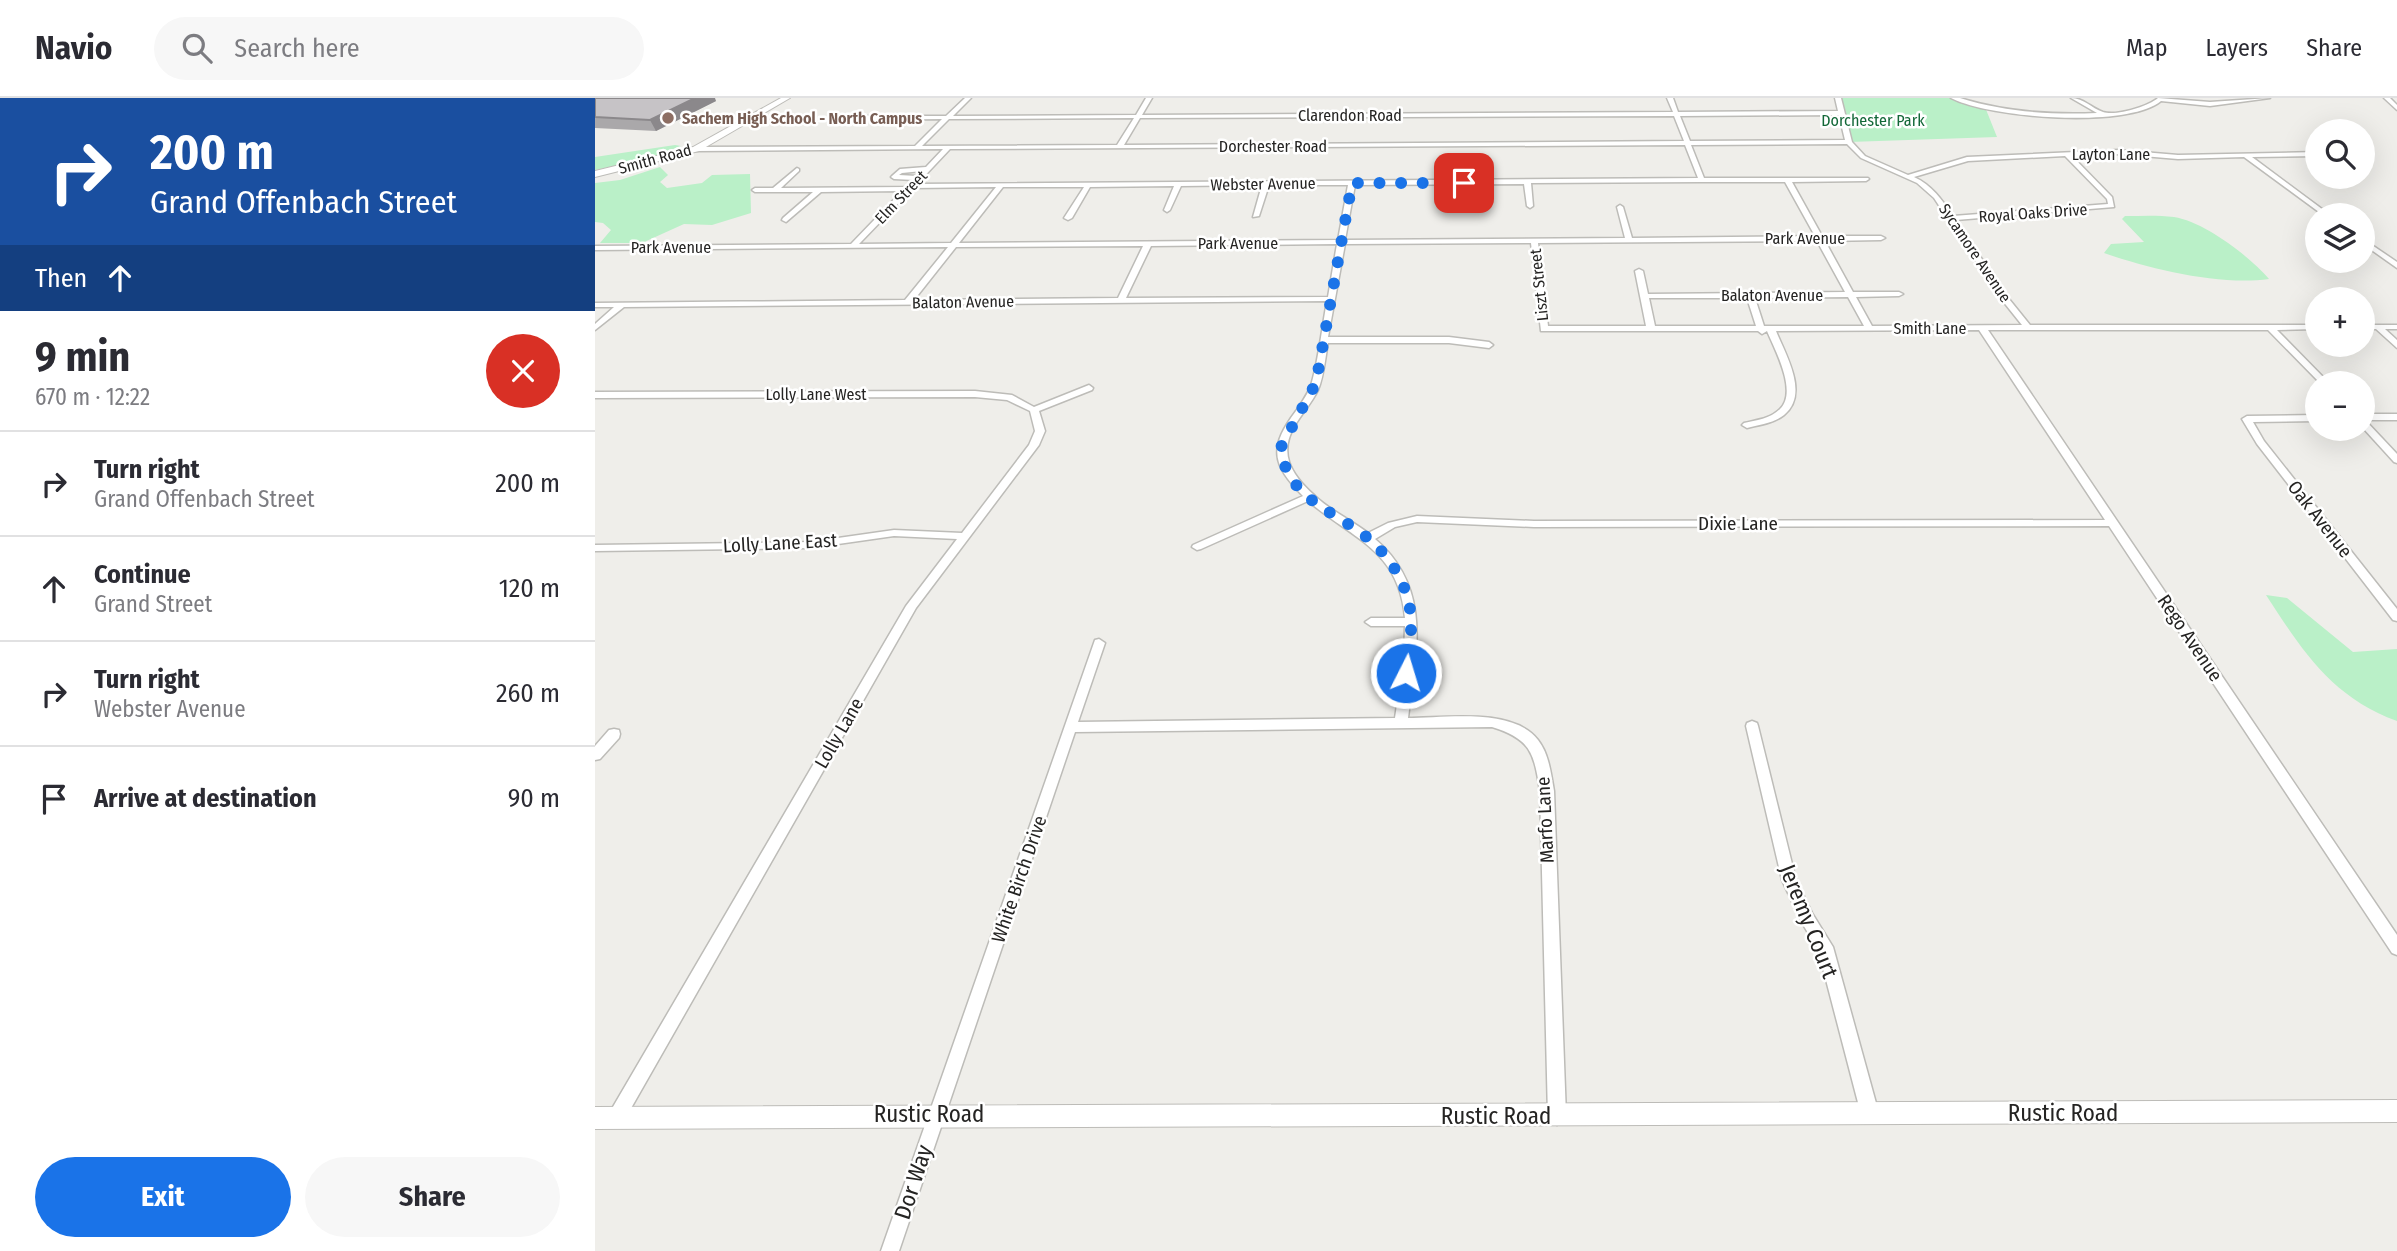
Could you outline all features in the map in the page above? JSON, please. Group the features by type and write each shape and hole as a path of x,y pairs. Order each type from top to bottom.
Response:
{"street":[{"name":"Smith Road","path":"595,174 696,149 786,98"},
{"name":"Elm Street","path":"917,148 968,98"},
{"path":"1119,147 1149,98"},
{"path":"1670,98 1702,181"},
{"path":"1837,98 1849,142"},
{"path":"1954,98 2017,113 2052,116 2146,108 2156,105 2161,98 2210,104 2267,98"},
{"path":"2074,98 2102,113"},
{"path":"2386,98 2397,108"},
{"name":"Clarendon Road","path":"859,118 1842,113"},
{"name":"Dorchester Road","path":"696,149 1849,142"},
{"name":"Sycamore Avenue","path":"1849,142 1863,157 1908,177 1937,197 2002,295 2028,328"},
{"name":"Elm Street","path":"854,245 948,148"},
{"name":"Layton Lane","path":"1908,177 1968,159 2137,151 2178,157 2305,155"},
{"name":"Royal Oaks Drive","path":"1952,218 2035,210 2106,208 2113,204 2066,154"},
{"path":"2246,156 2311,203"},
{"path":"919,178 894,177 900,171 928,169"},
{"path":"775,190 797,170"},
{"name":"Webster Avenue","path":"755,190 1352,183 1527,182 1616,185 1866,179"},
{"path":"1788,181 1869,328"},
{"path":"1527,182 1530,206"},
{"path":"1352,183 1314,390 1286,433 1281,447 1287,470 1307,498 1368,538 1387,558 1402,584 1411,622 1401,724"},
{"path":"1255,216 1266,184"},
{"path":"1068,218 1088,185"},
{"path":"1167,210 1178,185"},
{"path":"907,303 1001,186"},
{"path":"786,220 820,190"},
{"path":"1620,206 1629,240"},
{"name":"Park Avenue","path":"595,248 1881,238"},
{"name":"Liszt Street","path":"1534,240 1543,329"},
{"path":"1121,300 1148,244"},
{"path":"2375,250 2397,266"},
{"path":"1639,271 1651,329"},
{"name":"Balaton Avenue","path":"1644,296 1899,294"},
{"path":"1747,425 1772,422 1783,413 1790,398 1789,375 1750,295"},
{"name":"Balaton Avenue","path":"595,305 1331,299"},
{"path":"595,328 622,305"},
{"path":"2270,327 2313,371"},
{"name":"Smith Lane","path":"1543,329 2305,327"},
{"path":"2378,327 2397,327"},
{"path":"2378,327 2397,345"},
{"name":"Rego Avenue","path":"1982,328 2397,948"},
{"path":"1324,336 1449,340 1489,345"},
{"path":"1034,410 1089,388"},
{"name":"Lolly Lane West","path":"595,395 975,394 1009,397 1034,410"},
{"name":"Lolly Lane","path":"606,1118 912,606 1034,445 1040,431 1034,410"},
{"path":"2375,417 2397,417"},
{"name":"Oak Avenue","path":"2305,418 2247,419 2260,442 2397,617"},
{"path":"2375,436 2397,460"},
{"path":"1197,547 1307,498"},
{"name":"Dixie Lane","path":"1368,538 1392,525 1417,519 1534,524 2112,523"},
{"name":"Lolly Lane East","path":"595,548 810,545 894,533 964,536"},
{"path":"1371,622 1411,622"},
{"name":"White Birch Drive","path":"936,1114 1072,727 1098,643"},
{"name":"Marfo Lane","path":"1072,727 1492,722 1516,728 1532,738 1540,755 1547,791 1557,1116"},
{"name":"Jeremy Court","path":"1752,726 1789,880 1807,918 1825,947 1870,1114"},
{"path":"595,755 614,734"},
{"name":"Rustic Road","path":"606,1118 936,1114 1557,1116 2397,1111"},
{"name":"Dor Way","path":"890,1251 936,1114"}],"green space":[{"name":"Dorchester Park","path":"1838,98 1954,98 1985,107 1997,137 1849,142"},
{"path":"681,146 647,159 595,170 595,157"},
{"path":"660,167 668,175 660,182 667,188 702,183 712,175 750,174 751,213 712,225 684,224 642,243 600,243 611,230 603,223 595,222 595,183 620,180"},
{"path":"2125,216 2174,217 2186,220 2212,233 2238,251 2269,279 2229,280 2185,275 2104,253 2111,244 2144,242 2122,219"},
{"path":"2266,595 2287,598 2353,652 2397,649 2397,721 2354,699 2320,670 2292,635"}],"building":[{"path":"595,98 695,98 650,120 595,117"}],"place":[{"name":"Sachem High School - North Campus","path":"668,118"}],"route":[{"path":"1406,673 1411,622 1405,591 1394,569 1368,538 1335,519 1307,498 1287,470 1281,447 1286,433 1311,397 1316,383 1352,183 1464,183"}]}
